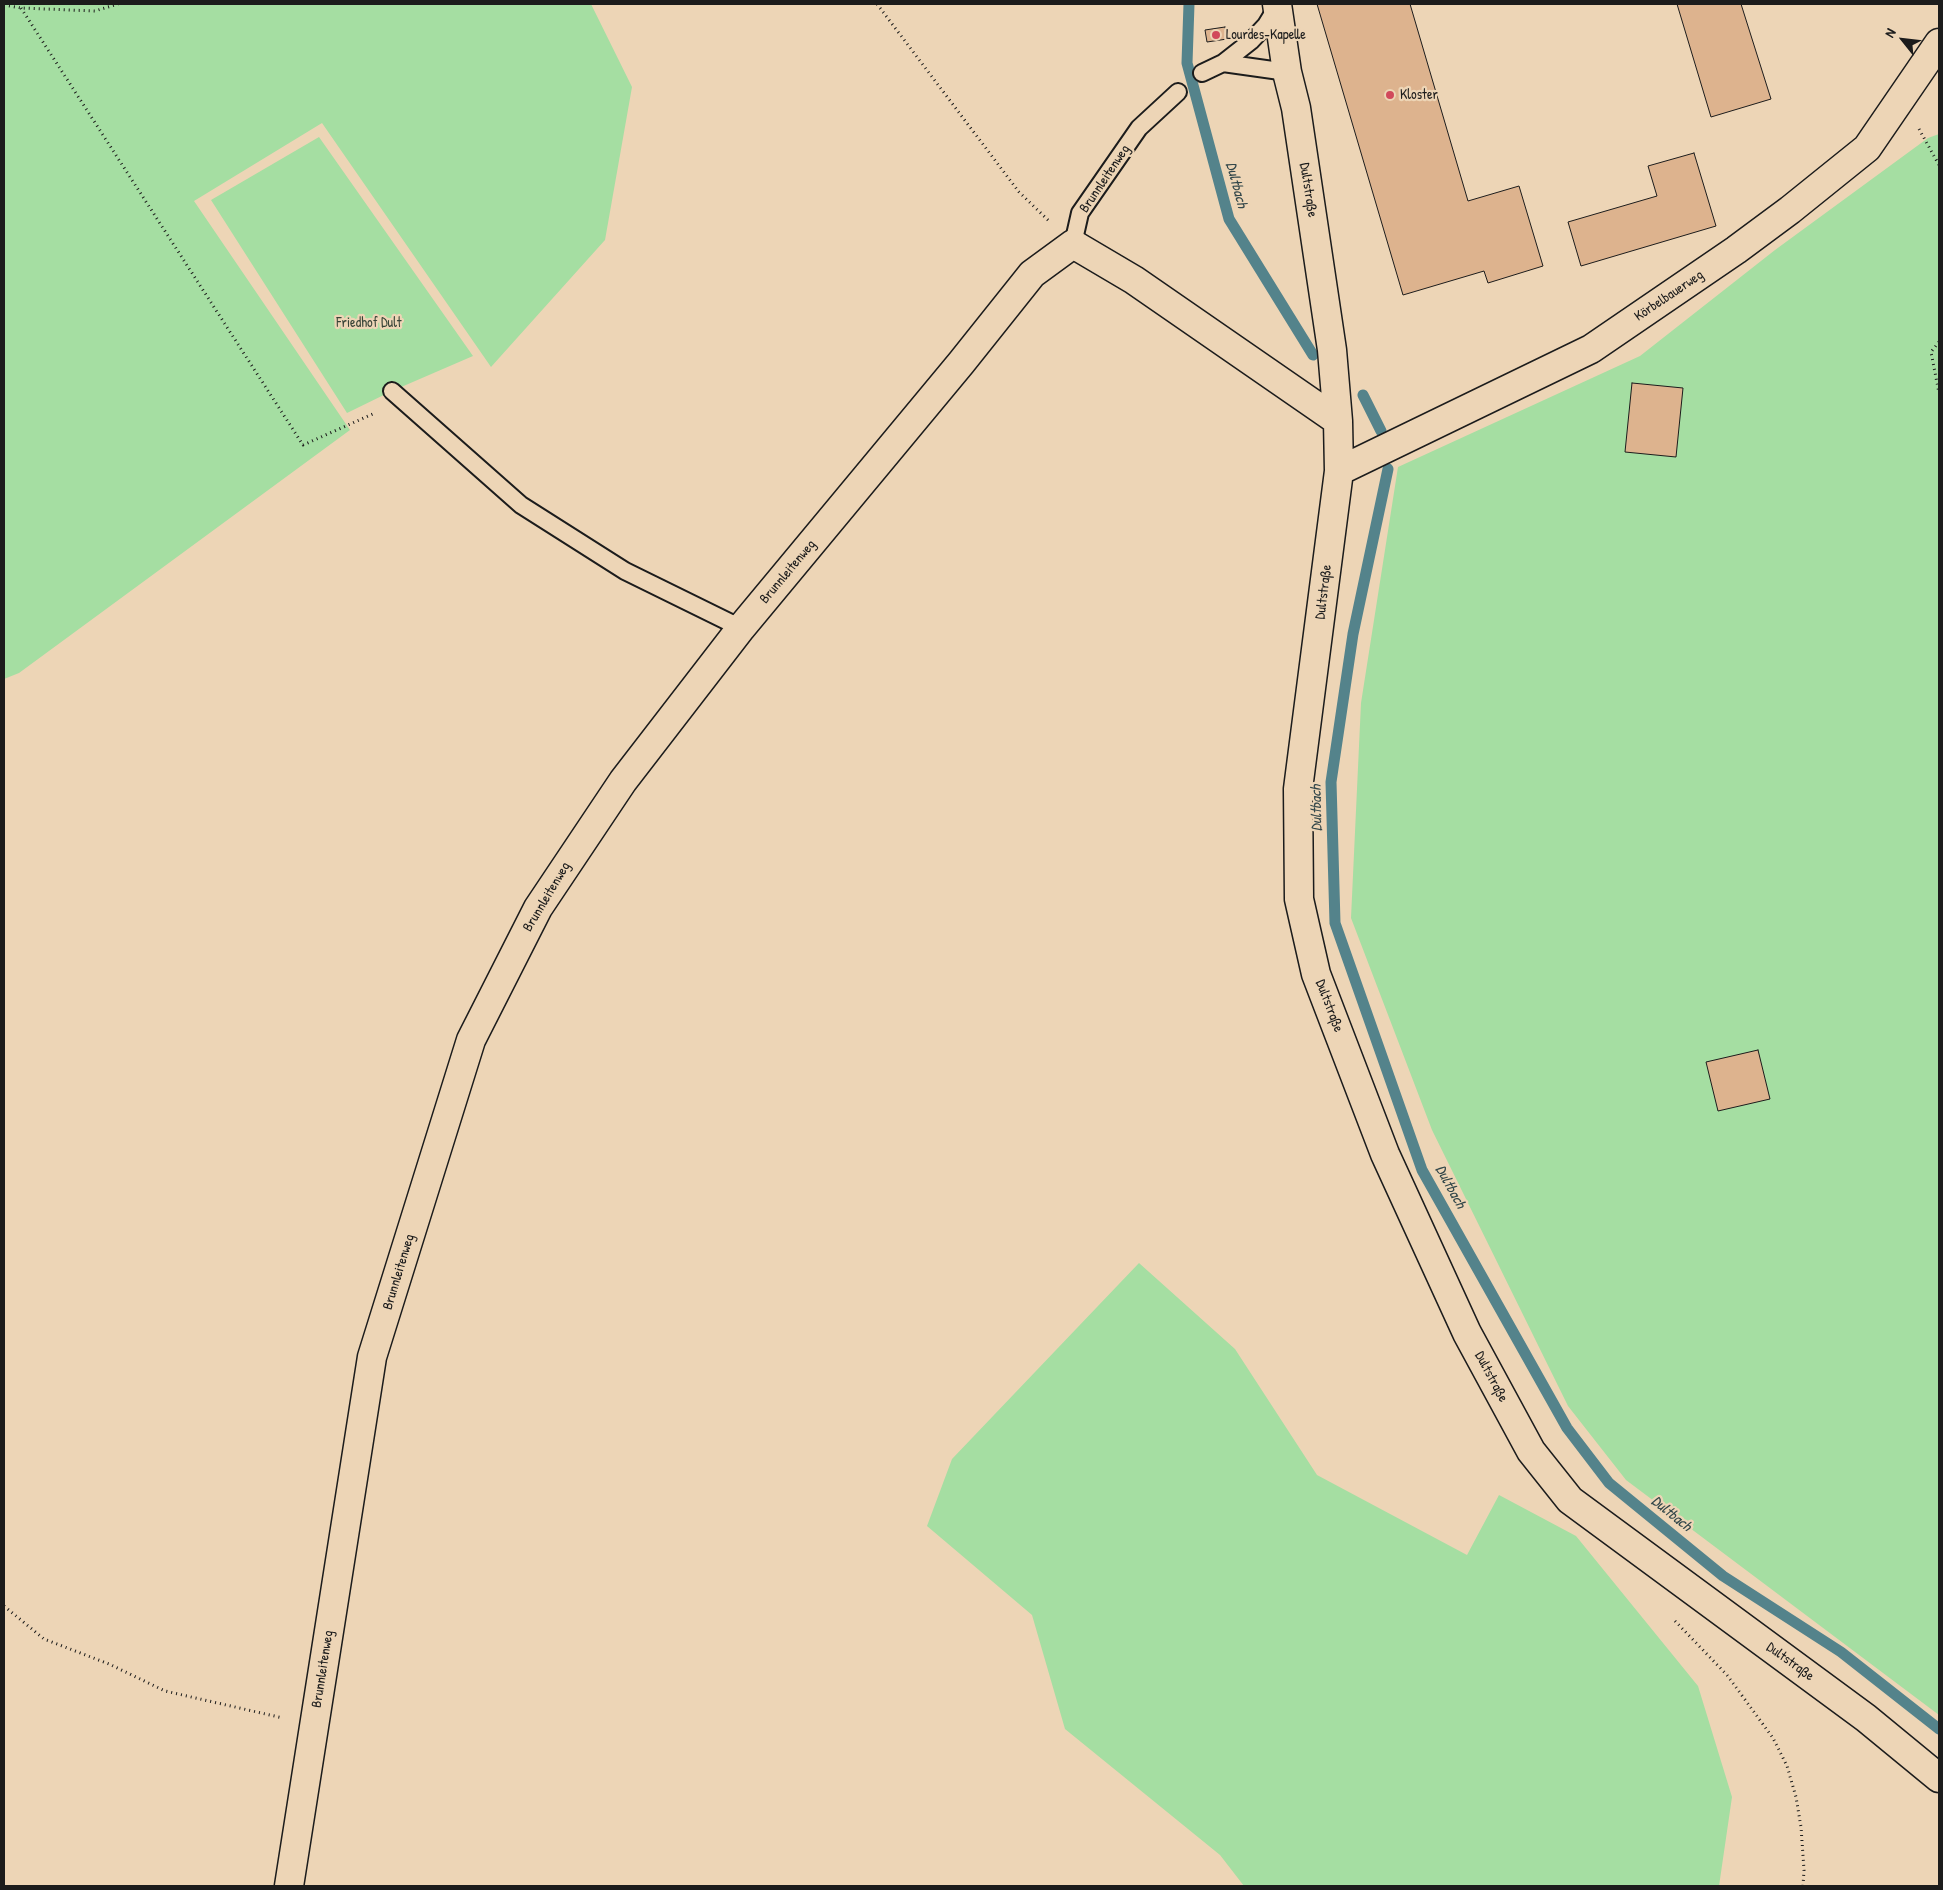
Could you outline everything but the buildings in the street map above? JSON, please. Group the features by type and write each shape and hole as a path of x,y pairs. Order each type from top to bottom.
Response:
{"street":[{"name":"Dultstraße","path":"1277,6 1287,72 1296,108 1332,350 1338,421 1339,471 1298,789 1299,899 1316,974 1385,1154 1467,1333 1531,1451 1570,1500 1866,1718 1939,1778"},
{"name":"Körbelbauerweg","path":"1339,471 1591,349 1736,250 1790,210 1867,148 1939,43"},
{"path":"1074,244 1134,280 1338,421"},
{"name":"Brunnleitenweg","path":"289,1886 372,1357 471,1040 543,900 623,781 741,628 1032,274 1074,244"}],"lane":[{"path":"1202,74 1222,63 1251,41 1266,25 1277,6"},
{"path":"1222,63 1287,72"},
{"name":"Brunnleitenweg","path":"1074,244 1080,213 1140,128 1178,92"},
{"path":"397,396 521,506 625,571 741,628"}],"path":[{"path":"4,5 21,8 95,11 118,4"},
{"path":"877,4 1019,192 1074,244"},
{"path":"21,8 303,445 397,396"},
{"path":"1939,342 1931,352 1939,393"},
{"path":"4,1606 44,1639 109,1664 165,1691 314,1726"},
{"path":"1671,1618 1727,1675 1757,1714 1787,1766 1796,1797 1801,1827 1804,1870 1803,1886"}],"green space":[{"path":"4,4 591,4 632,87 605,240 491,367 322,123 194,201 350,430 19,673 4,679"},
{"path":"1939,134 1939,1715 1626,1480 1568,1406 1432,1130 1351,918 1361,703 1398,467 1640,356 1775,250 1928,138"},
{"name":"Friedhof Dult","path":"319,137 473,356 347,413 211,200"},
{"path":"1139,1263 1235,1349 1317,1475 1467,1555 1499,1495 1576,1536 1698,1686 1732,1797 1719,1886 1244,1886 1220,1855 1065,1729 1032,1615 927,1526 952,1459"}],"waterway":[{"name":"Dultbach","path":"1189,4 1187,63 1229,219 1313,355"},
{"name":"Dultbach","path":"1363,395 1381,431"},
{"name":"Dultbach","path":"1388,469 1353,634 1331,782 1335,923 1422,1170 1567,1428 1609,1483 1723,1576 1841,1652 1939,1729"}],"place":[{"name":"Lourdes-Kapelle","path":"1216,35"},
{"name":"Kloster","path":"1390,95"}]}
